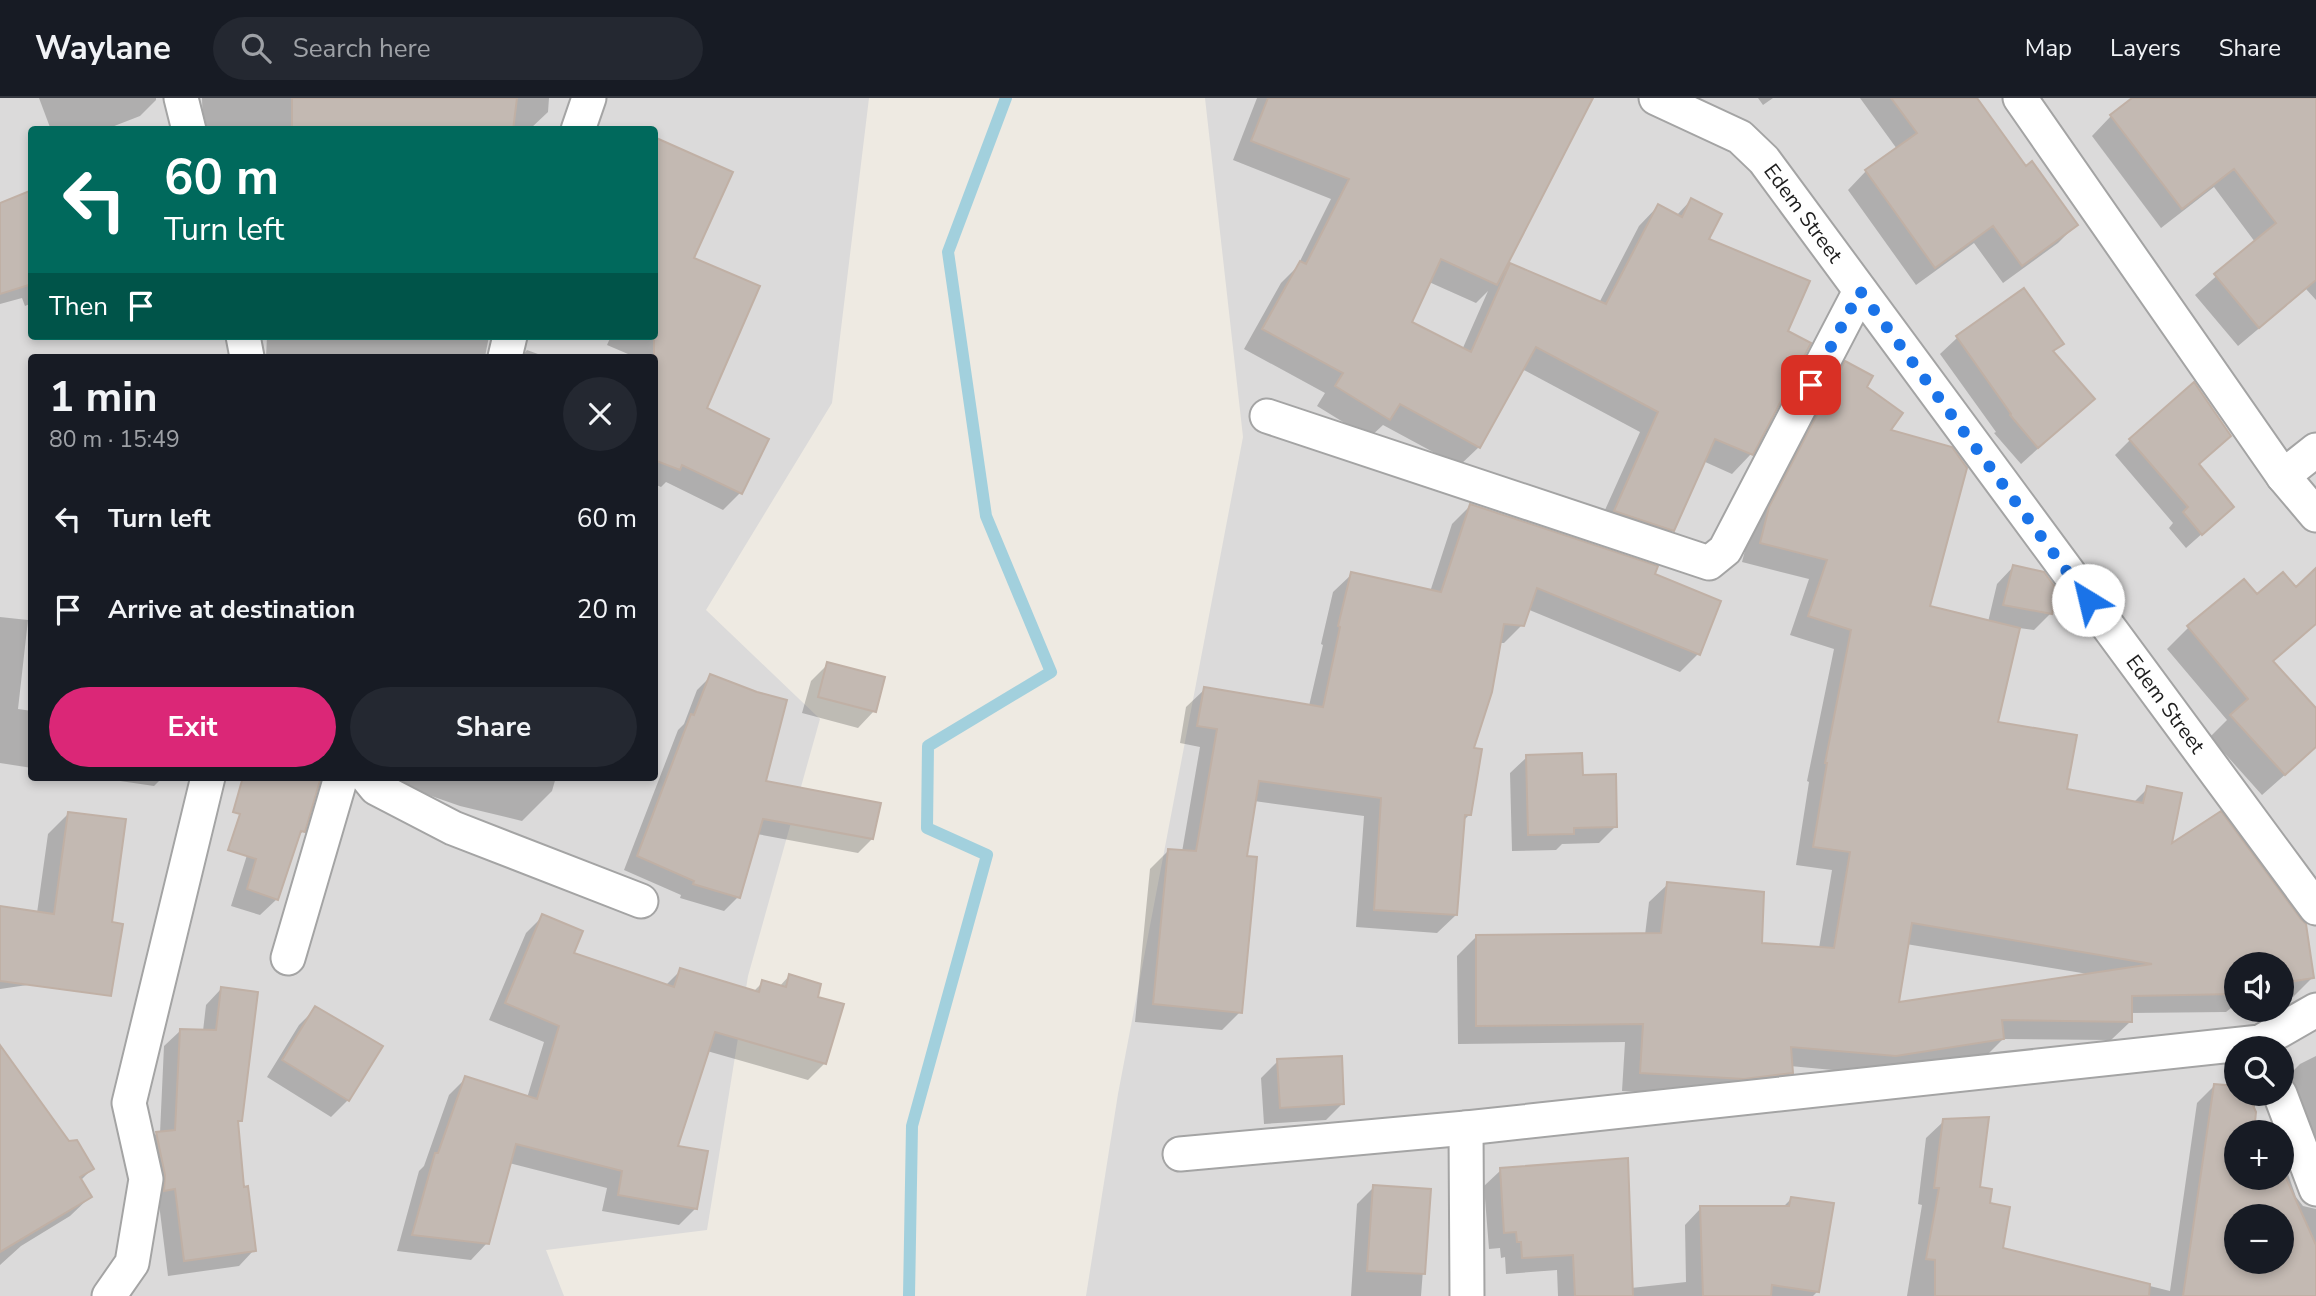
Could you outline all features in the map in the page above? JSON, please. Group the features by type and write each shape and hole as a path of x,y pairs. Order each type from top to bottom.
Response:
{"street":[{"path":"181,98 188,126"},
{"path":"579,126 589,98"},
{"name":"Edem Street","path":"1656,98 1740,137 1764,160 2316,908"},
{"path":"2032,102 2283,477 2316,515"},
{"path":"1267,416 1709,563 1725,550 1860,291"},
{"path":"2283,477 2316,450"},
{"path":"109,1296 132,1264 145,1179 129,1103 207,781"},
{"path":"288,958 340,781"},
{"path":"370,781 376,788 453,828 641,901"},
{"path":"2276,1036 2316,1010"},
{"path":"1180,1154 1466,1128 2224,1049"},
{"path":"2285,1106 2316,1189"},
{"path":"1466,1128 1467,1296"}],"shaded area":[{"path":"0,98 869,98 832,403 706,610 820,719 748,976 707,1230 546,1250 564,1296 0,1296"},
{"path":"1205,98 2316,98 2316,1296 1086,1296 1118,1094 1243,437"}],"building":[{"path":"292,98 517,98 514,126 292,126"},
{"path":"1268,98 1593,98 1497,285 1441,259 1412,322 1471,352 1510,263 1606,304 1658,204 1682,217 1691,198 1722,214 1709,239 1810,281 1788,331 1811,343 1753,455 1715,439 1674,531 1614,511 1658,412 1536,347 1480,448 1400,404 1390,420 1335,386 1343,373 1262,329 1300,261 1306,264 1349,179 1251,141"},
{"path":"1891,98 1977,98 2026,166 2032,161 2078,225 2022,266 1993,226 1935,268 1865,170 1917,133"},
{"path":"2132,98 2316,98 2316,280 2259,328 2214,274 2276,223 2234,169 2182,209 2110,115"},
{"path":"658,139 733,172 694,258 760,286 707,408 769,439 742,494 682,465 680,470 658,462 658,354 654,354 654,340 658,340"},
{"path":"28,192 28,285 0,294 0,203"},
{"path":"2024,288 2064,344 2053,351 2095,399 2038,448 2010,415 1956,336"},
{"path":"1845,361 1873,376 1867,387 1903,413 1891,430 1952,447 1967,468 1930,606 2020,628 1998,722 2077,735 2067,789 2143,803 2147,786 2182,793 2172,843 2221,811 2306,924 2314,978 2294,981 2294,952 2224,952 2224,994 2132,996 2132,1022 2002,1020 2004,1039 1896,1056 1791,1047 1793,1073 1744,1079 1640,1073 1643,1024 1476,1026 1476,935 1661,933 1667,882 1764,892 1762,943 1834,948 1850,852 1813,847 1825,763 1851,630 1808,616 1827,560 1760,543 1769,507","holes":["1912,923 2152,964 1899,1002"]},
{"path":"2194,382 2231,436 2199,464 2234,507 2202,535 2183,512 2188,507 2129,439"},
{"path":"1470,504 1658,566 1655,574 1721,601 1700,655 1537,588 1524,626 1504,624 1492,692 1474,748 1482,749 1471,815 1465,815 1457,915 1374,910 1381,798 1259,781 1247,856 1257,857 1242,1013 1153,1004 1168,849 1196,851 1217,729 1197,726 1204,687 1323,707 1351,572 1441,592"},
{"path":"2013,565 2044,572 2057,590 2052,614 2003,605"},
{"path":"2316,568 2316,624 2273,661 2316,708 2316,747 2285,775 2230,715 2248,699 2187,626 2244,579 2257,594 2283,572 2296,587"},
{"path":"827,662 885,677 876,712 818,697"},
{"path":"710,674 787,700 766,781 881,803 873,839 763,819 740,898 693,884 694,881 637,856 691,714 694,715"},
{"path":"1582,753 1583,775 1616,774 1617,827 1574,828 1574,834 1528,835 1526,755"},
{"path":"242,781 320,781 305,832 301,831 278,900 247,889 256,859 228,850 240,814 233,812"},
{"path":"68,812 126,819 112,922 123,924 111,996 0,981 0,906 54,914"},
{"path":"542,914 583,931 574,953 674,987 680,968 759,992 762,980 786,987 789,974 821,984 818,997 844,1004 826,1064 715,1032 678,1146 708,1151 697,1209 618,1195 622,1171 516,1144 489,1244 412,1235 435,1153 438,1153 465,1076 537,1099 559,1026 505,1003"},
{"path":"221,987 258,992 242,1121 238,1121 244,1187 248,1186 256,1251 184,1261 175,1189 164,1191 165,1175 156,1132 175,1130 180,1029 216,1030"},
{"path":"315,1006 383,1046 349,1101 282,1060"},
{"path":"0,1045 69,1141 77,1140 94,1169 80,1177 92,1197 0,1252"},
{"path":"1342,1056 1344,1104 1280,1108 1277,1059"},
{"path":"2214,1084 2224,1085 2224,1106 2253,1106 2256,1112 2255,1120 2224,1120 2224,1190 2291,1190 2316,1245 2316,1296 2183,1296"},
{"path":"1989,1117 1980,1187 1992,1189 1990,1203 2010,1207 2003,1248 2150,1284 2149,1296 1935,1296 1935,1260 1926,1259 1939,1188 1934,1188 1943,1119"},
{"path":"1628,1158 1633,1296 1575,1296 1573,1255 1522,1258 1521,1242 1517,1242 1516,1232 1504,1233 1500,1168"},
{"path":"1373,1185 1431,1189 1425,1274 1367,1271"},
{"path":"1791,1197 1834,1203 1819,1292 1772,1285 1771,1296 1703,1296 1700,1206 1789,1206"}],"waterway":[{"path":"909,1296 912,1126 987,855 927,828 928,746 1051,672 986,516 948,252 1006,98"}],"route":[{"path":"1811,385 1860,291 2088,600"}]}
